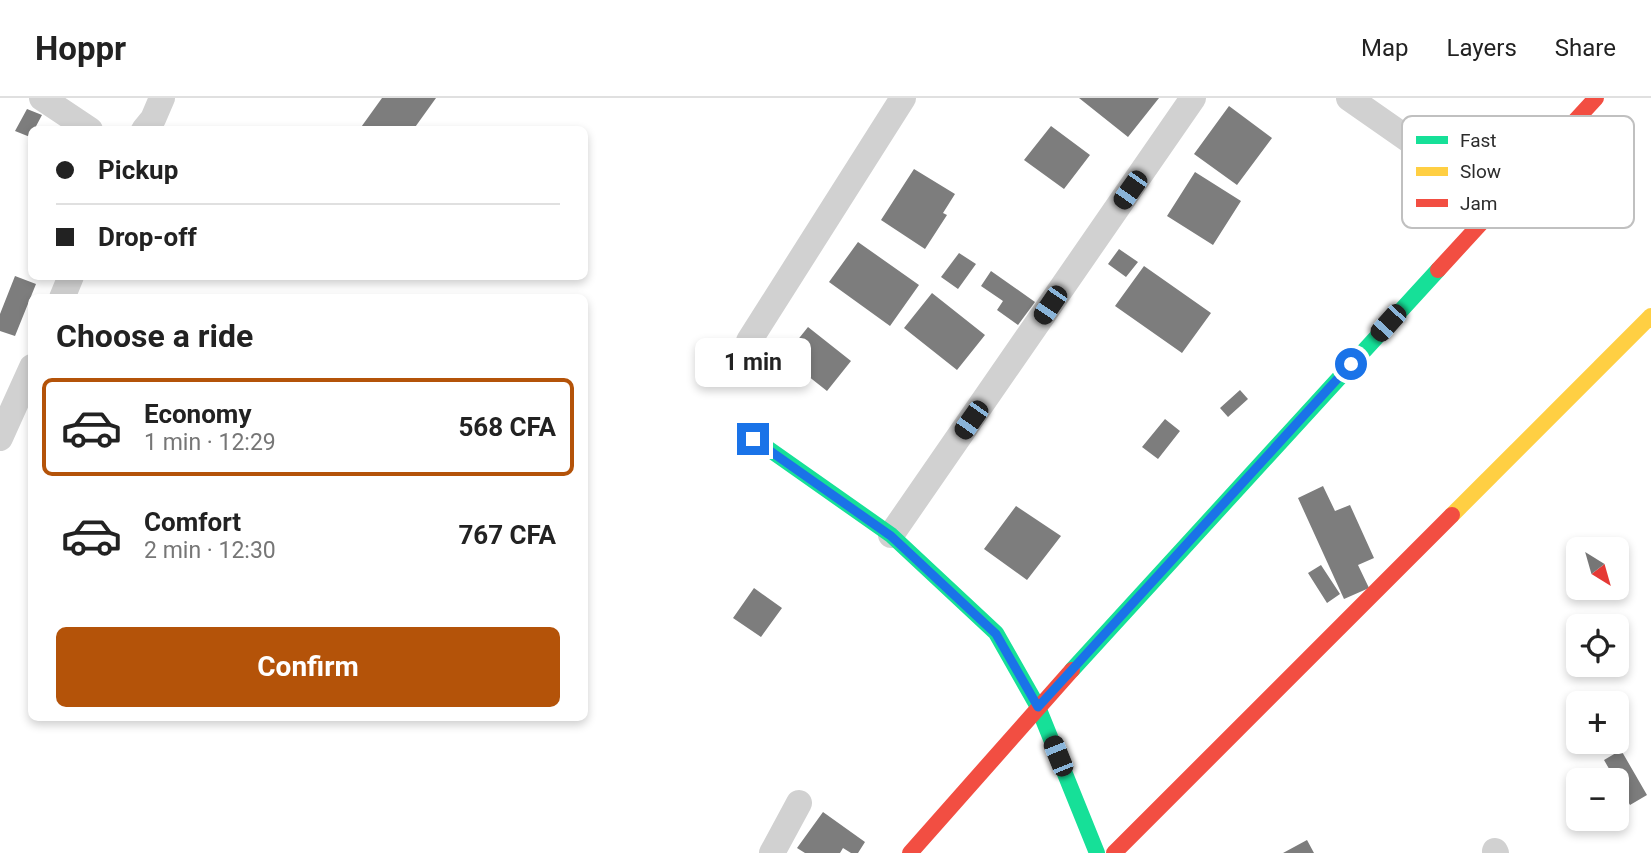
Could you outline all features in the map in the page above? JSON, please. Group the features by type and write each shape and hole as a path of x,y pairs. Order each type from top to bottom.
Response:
{"street":[{"path":"42,98 84,126"},
{"path":"147,126 162,98"},
{"path":"891,536 1193,98"},
{"path":"1349,98 1402,135"},
{"path":"1579,116 1596,98"},
{"path":"749,341 894,101"},
{"path":"910,853 1038,707 1475,228"},
{"path":"1114,853 1651,316"},
{"path":"0,438 28,376"},
{"path":"753,439 891,536 996,634 1038,707 1097,853"},
{"path":"772,853 799,803"}],"building":[{"path":"382,98 436,98 416,126 362,126"},
{"path":"1079,98 1159,98 1128,137"},
{"path":"1229,106 1272,138 1237,185 1194,154"},
{"path":"27,109 42,115 36,126 28,126 28,136 15,131"},
{"path":"1051,126 1090,155 1064,189 1024,160"},
{"path":"914,169 955,194 943,213 947,215 925,249 881,220"},
{"path":"1195,172 1241,201 1213,245 1167,216"},
{"path":"858,242 919,285 890,326 829,282"},
{"path":"1119,249 1138,262 1126,277 1108,264"},
{"path":"959,253 976,264 958,289 941,277"},
{"path":"1144,266 1211,313 1182,353 1115,306"},
{"path":"991,271 1035,302 1018,325 997,310 1003,301 981,286"},
{"path":"15,276 36,284 32,294 28,294 28,304 15,336 0,331 0,314"},
{"path":"932,293 985,335 957,370 904,328"},
{"path":"808,327 851,361 827,391 784,357"},
{"path":"1240,390 1248,399 1228,417 1220,408"},
{"path":"1165,419 1180,431 1158,459 1142,447"},
{"path":"1323,486 1335,511 1350,505 1374,558 1358,565 1369,588 1344,599 1298,498"},
{"path":"1016,506 1061,536 1027,580 984,549"},
{"path":"1321,565 1340,594 1327,603 1308,573"},
{"path":"754,588 782,608 761,637 733,618"},
{"path":"1614,754 1623,754 1647,795 1630,805 1629,768 1609,768 1604,760"},
{"path":"823,812 865,842 858,853 851,853 843,848 840,853 805,853 797,848"},
{"path":"1307,840 1314,853 1283,853"}],"traffic: fast":[{"path":"1072,670 1438,270"},
{"path":"753,438 891,535 996,633 1038,707 1097,853"}],"traffic: slow":[{"path":"1452,515 1651,316"}],"traffic: jam":[{"path":"1579,116 1596,98"},
{"path":"1438,270 1477,228"},
{"path":"1114,853 1452,515"},
{"path":"910,853 1072,670"}],"route":[{"path":"753,439 891,536 996,634 1038,707 1351,364"}]}
